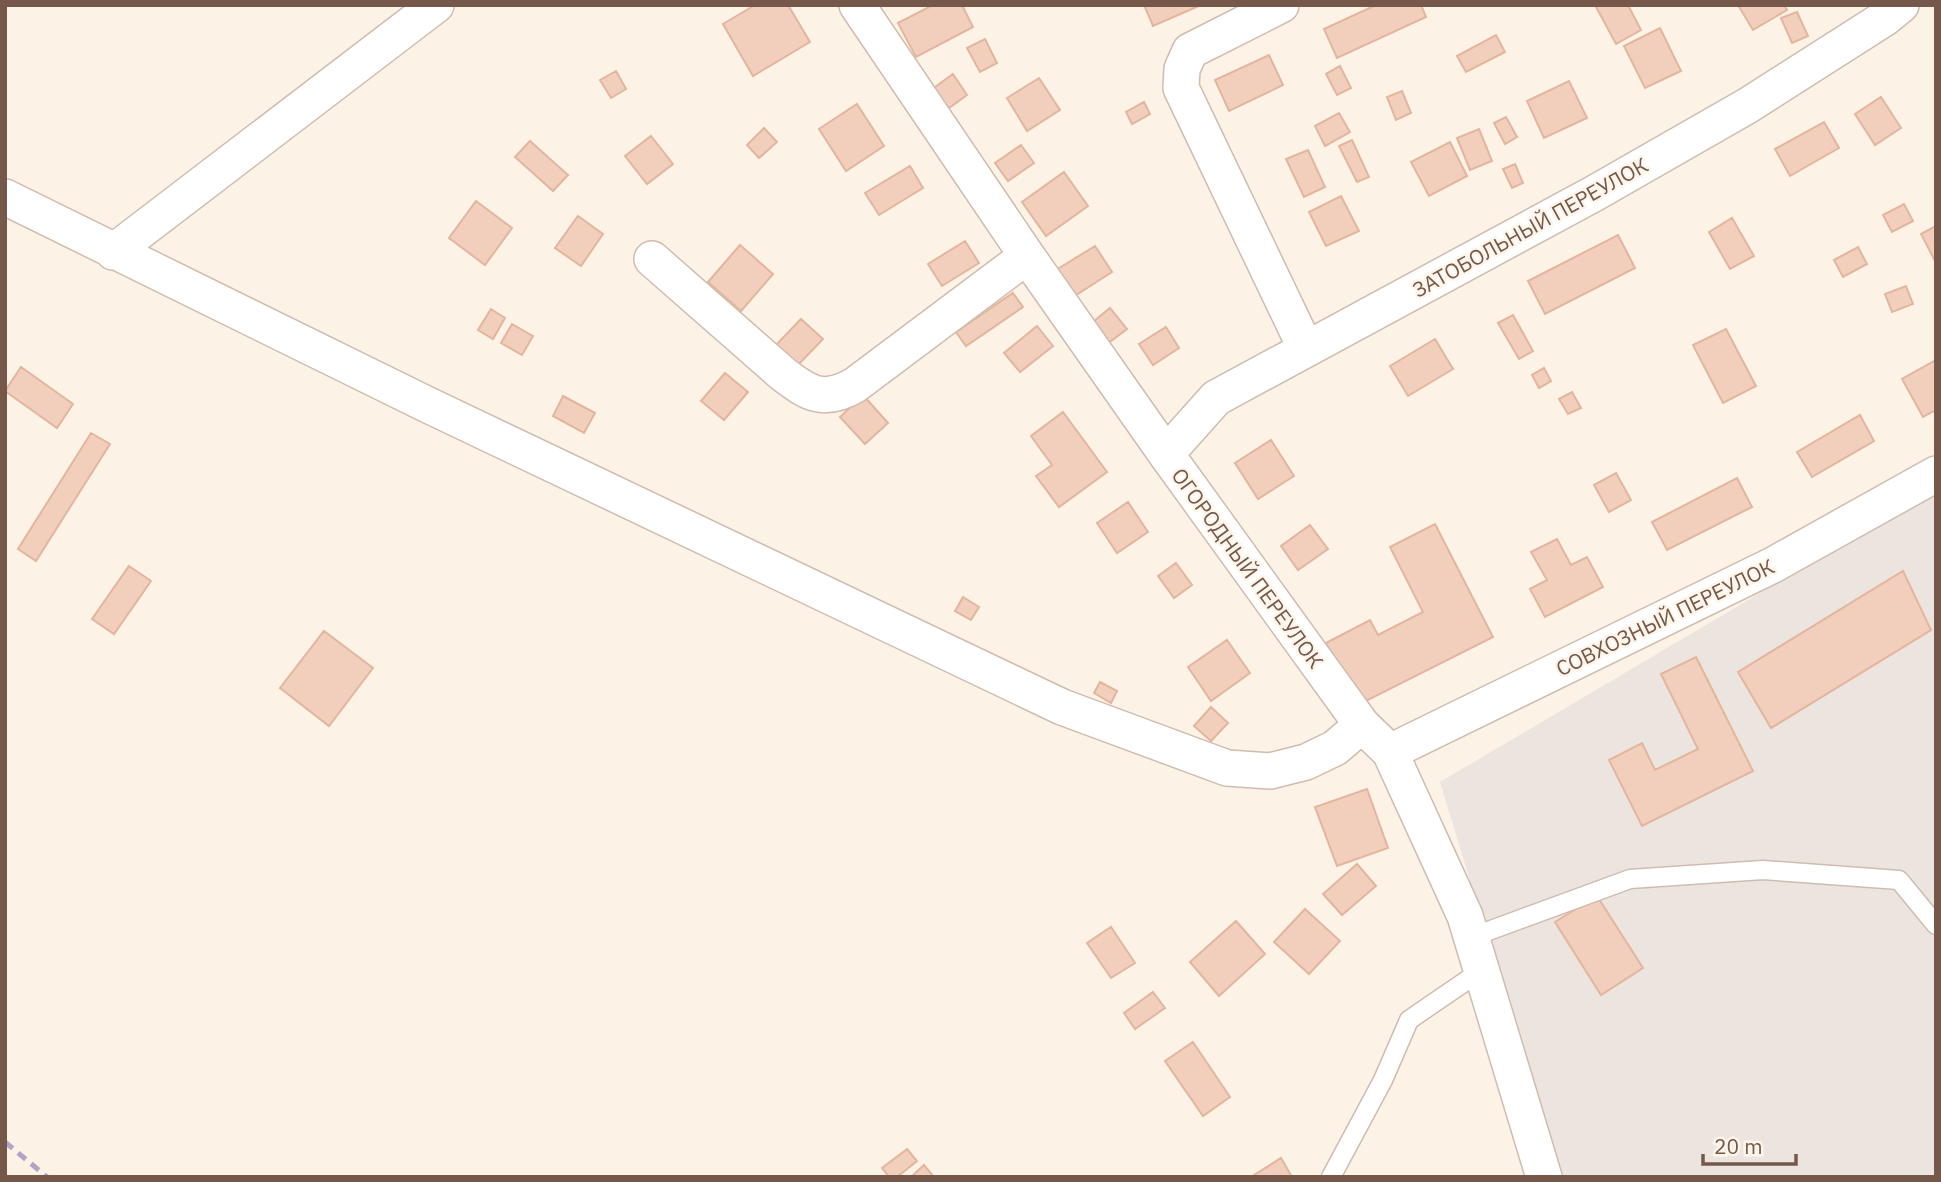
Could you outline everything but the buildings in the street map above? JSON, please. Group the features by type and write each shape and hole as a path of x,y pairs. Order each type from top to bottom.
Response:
{"street":[{"path":"113,252 436,5"},
{"name":"ОГОРОДНЫЙ ПЕРЕУЛОК","path":"857,5 1027,256 1166,454 1363,725 1390,752 1465,916 1544,1177"},
{"path":"1280,5 1190,51 1182,69 1181,88 1306,349"},
{"name":"ЗАТОБОЛЬНЫЙ ПЕРЕУЛОК","path":"1166,454 1216,398 1595,193 1747,106 1901,5"},
{"path":"5,197 413,398 1074,711 1227,768 1270,771 1306,762 1335,748 1363,725"},
{"path":"652,259 783,374 805,391 827,395 840,394 855,385 1027,256"},
{"name":"СОВХОЗНЫЙ ПЕРЕУЛОК","path":"1390,752 1773,565 1936,474"}],"lane":[{"path":"1472,937 1630,879 1763,870 1899,880 1936,925"},
{"path":"1331,1177 1383,1080 1409,1020 1482,971"}],"shaded area":[{"path":"1936,489 1936,1177 1563,1177 1440,782"}],"railway":[{"path":"5,1142 47,1177"}]}
